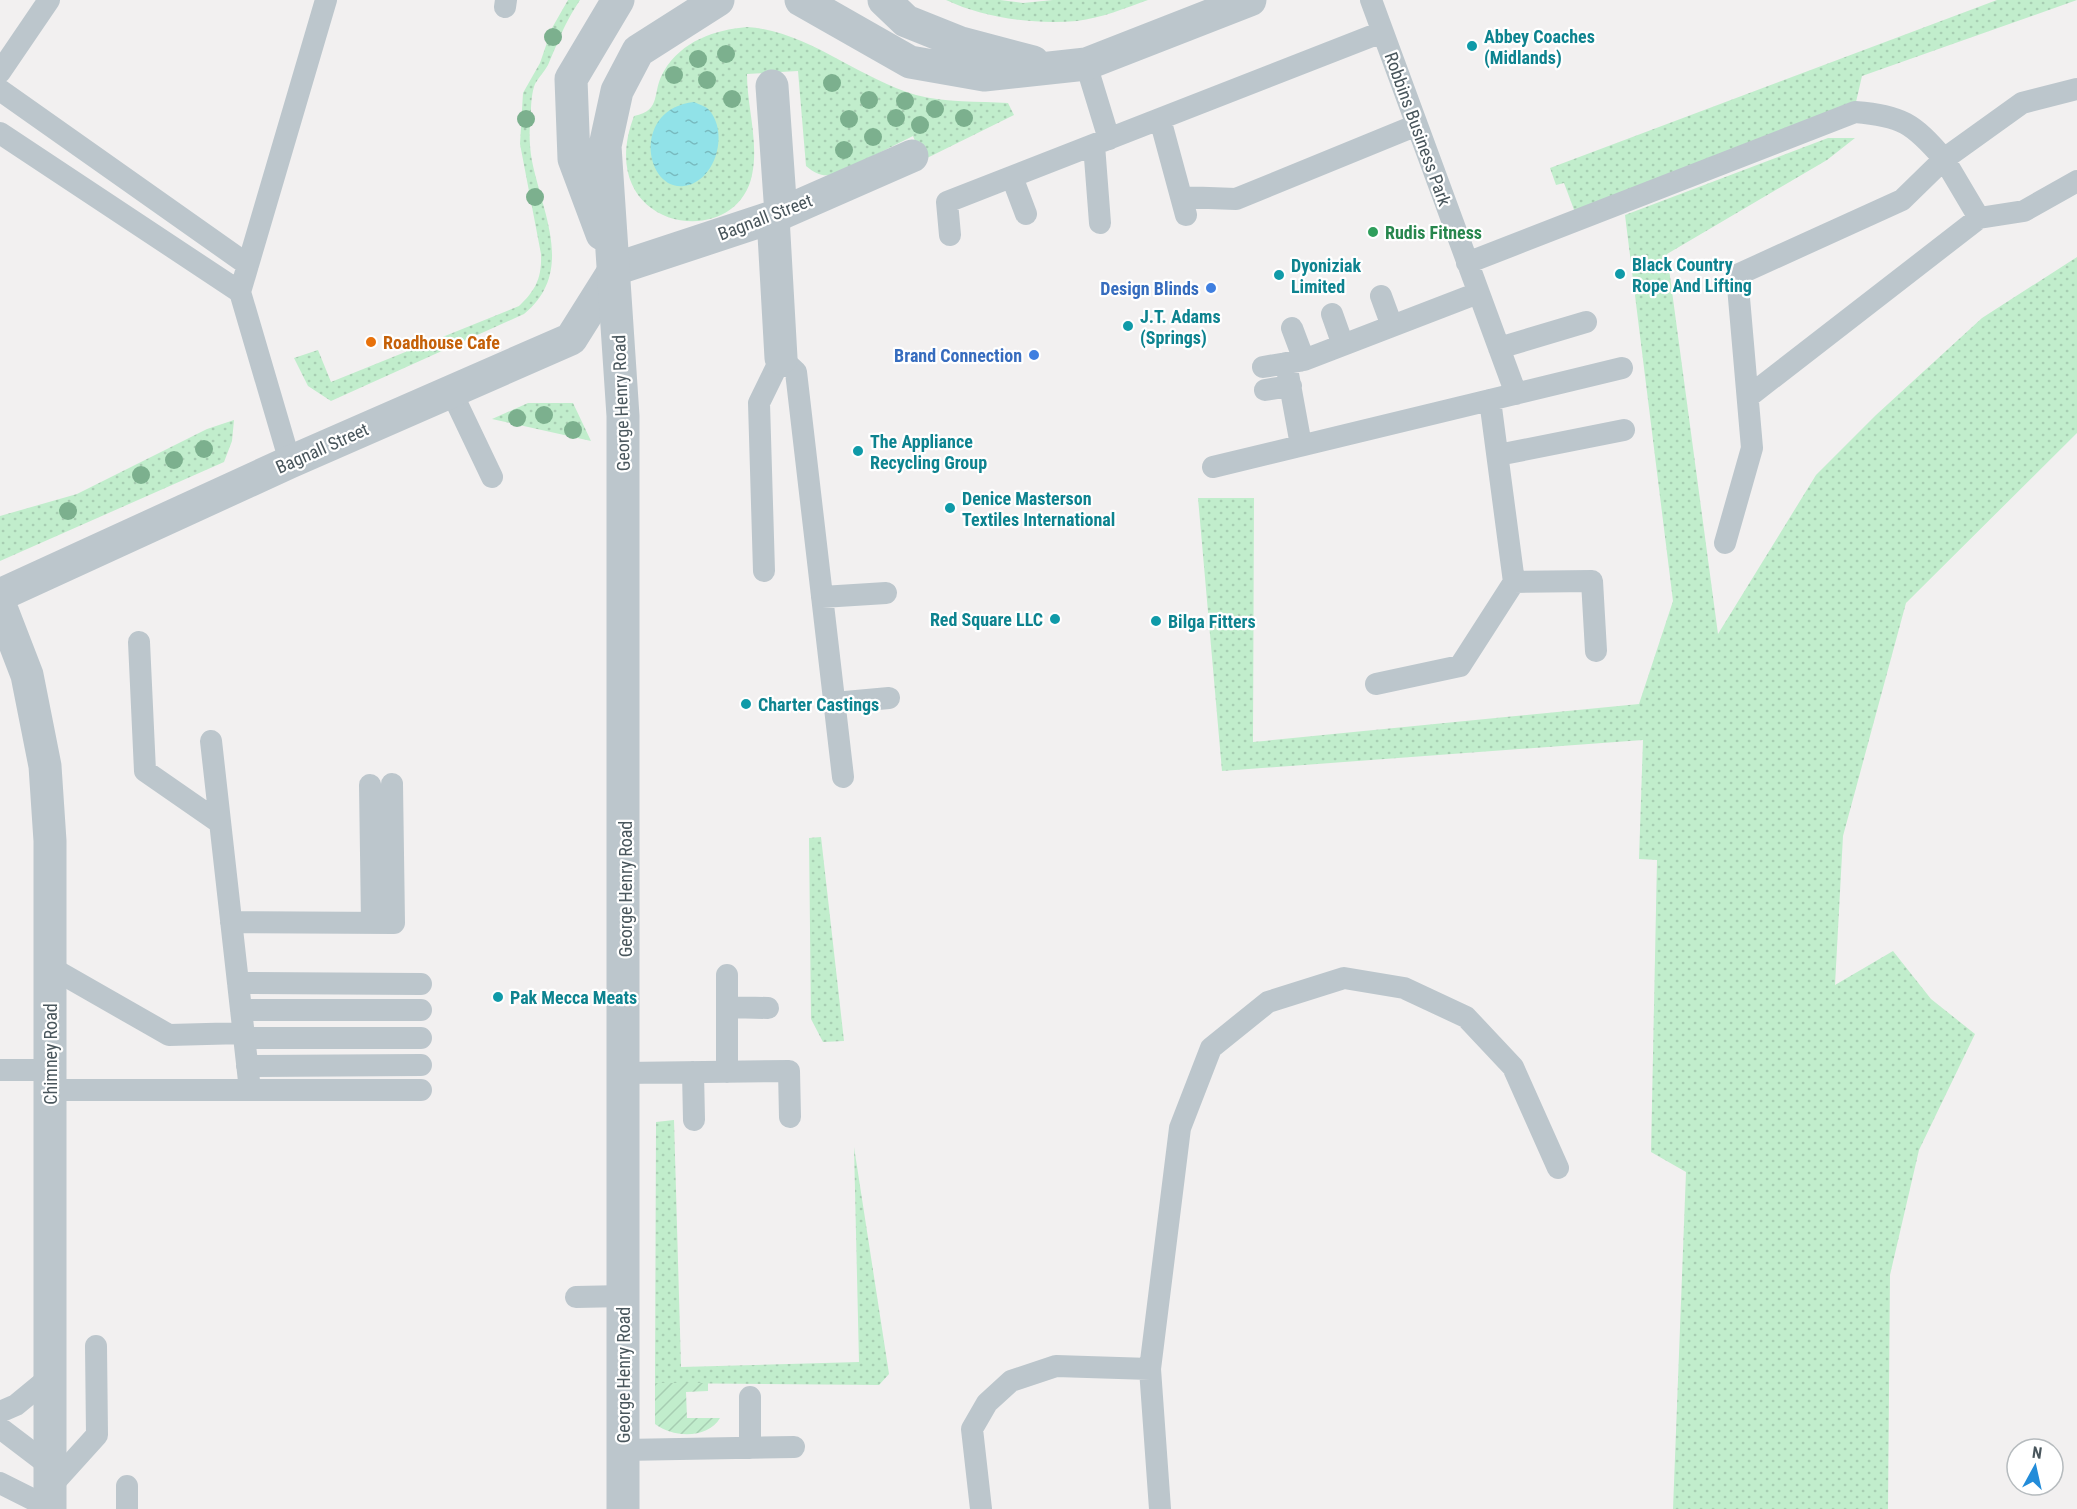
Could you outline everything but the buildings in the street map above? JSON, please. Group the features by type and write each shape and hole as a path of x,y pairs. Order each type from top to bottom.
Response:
{"street":[{"path":"615,269 574,159 571,79 618,0"},
{"path":"615,269 605,146 617,91 638,51 718,0"},
{"path":"801,0 910,62 984,75 1049,66 1086,64 1250,0"},
{"path":"884,0 906,21 961,43 1049,66"},
{"path":"772,86 777,216 795,367"},
{"name":"Bagnall Street","path":"0,596 290,462 571,339 615,269 777,216 912,156"},
{"name":"George Henry Road","path":"615,269 623,416 623,1509"},
{"name":"Chimney Road","path":"0,606 27,675 45,766 50,841 50,1492"}],"lane":[{"path":"0,72 49,0"},
{"path":"290,462 240,292 326,0"},
{"name":"Robbins Business Park","path":"1371,0 1516,394"},
{"path":"950,235 947,202 1382,32"},
{"path":"1086,64 1102,142 1100,223"},
{"path":"1725,543 1752,448 1737,275 1902,200 1944,159 2022,103 2077,89"},
{"path":"0,90 248,265"},
{"path":"1467,263 1855,112 1891,115 1924,135 1944,159 1979,218"},
{"path":"1160,119 1184,206 1236,199 1257,199 1417,125"},
{"path":"0,133 240,292"},
{"path":"1012,177 1026,214"},
{"path":"1748,397 1979,218 2024,212 2077,181"},
{"path":"1291,387 1264,378 1295,362 1478,292"},
{"path":"1380,296 1392,326"},
{"path":"1332,314 1343,345"},
{"path":"1499,348 1586,322"},
{"path":"1292,328 1295,362 1291,387 1301,446"},
{"path":"764,571 759,403 795,367"},
{"path":"795,367 843,777"},
{"path":"1213,467 1622,368"},
{"path":"451,391 492,477"},
{"path":"1376,684 1460,666 1514,582 1490,400"},
{"path":"1498,455 1624,430"},
{"path":"1514,582 1592,581 1596,651"},
{"path":"822,597 886,593"},
{"path":"139,642 145,771 220,823"},
{"path":"834,703 889,698"},
{"path":"211,741 250,1090"},
{"path":"231,922 394,923 381,784"},
{"path":"50,967 170,1035 421,1038"},
{"path":"727,975 727,1072"},
{"path":"1160,1509 1150,1370 1180,1128 1211,1048 1268,1002 1344,978 1404,988 1466,1017 1513,1067 1558,1168"},
{"path":"238,983 421,984"},
{"path":"727,1007 768,1008"},
{"path":"241,1010 421,1010"},
{"path":"248,1066 421,1065"},
{"path":"0,1070 50,1080 250,1090 422,1090"},
{"path":"624,1073 789,1071 790,1117"},
{"path":"693,1072 694,1120"},
{"path":"576,1297 624,1296"},
{"path":"50,1492 98,1435 96,1346"},
{"path":"981,1509 972,1429 987,1403 1011,1381 1056,1366 1150,1370"},
{"path":"0,1412 24,1400 50,1377"},
{"path":"750,1398 750,1448"},
{"path":"0,1428 50,1492"},
{"path":"623,1450 794,1447"},
{"path":"0,1484 50,1492"},
{"path":"127,1486 127,1509"}],"green space":[{"path":"568,0 580,0 548,65 535,84 531,101 531,155 548,222 552,261 548,280 539,298 524,314 331,401 308,386 294,358 318,350 331,382 519,306 534,289 539,276 541,254 520,144 523,93 540,63 552,28"},
{"path":"946,0 1000,0 1023,3 1053,0 1148,0 1095,18 1044,22 993,16"},
{"path":"1997,0 2077,0 1862,76 1856,102 1576,215 1564,183 1556,185 1550,168"},
{"path":"747,27 769,30 791,37 873,78 916,95 950,101 1008,103 1014,115 923,160 913,136 837,174 824,175 806,166 798,71 747,74 754,163 752,175 741,200 721,215 696,221 671,218 648,206 632,184 626,155 634,116 643,113 653,105 664,71 680,52 711,34"},
{"path":"1828,138 1855,138 1827,160 1667,254 1718,634 1816,475 1876,415 1982,318 2077,257 2077,433 1906,603 1843,836 1835,985 1893,951 1931,999 1975,1034 1919,1150 1890,1275 1888,1509 1673,1509 1686,1172 1651,1152 1657,860 1639,859 1643,740 1222,771 1198,498 1254,498 1253,742 1639,704 1673,601 1625,215"},
{"path":"528,403 573,403 591,441 492,419"},
{"path":"234,420 232,441 224,462 0,561 0,516 77,494 207,429"},
{"path":"821,837 844,1041 823,1042 811,1019 809,838"},
{"path":"674,1120 681,1367 859,1362 854,1147 889,1374 879,1385 655,1383 656,1122"},
{"path":"655,1383 708,1383 708,1391 686,1392 687,1418 720,1418 707,1430 699,1433 680,1434 662,1429 655,1424"}],"water":[{"path":"694,102 707,108 714,117 719,141 716,153 705,175 695,182 684,186 671,184 660,176 653,163 651,148 653,133 660,119 674,108"}],"place":[{"name":"Abbey Coaches (Midlands)","path":"1472,46"},
{"name":"Rudis Fitness","path":"1373,232"},
{"name":"Black Country Rope And Lifting","path":"1620,274"},
{"name":"Dyoniziak Limited","path":"1279,275"},
{"name":"Design Blinds","path":"1211,288"},
{"name":"J.T. Adams (Springs)","path":"1128,326"},
{"name":"Roadhouse Cafe","path":"371,342"},
{"name":"Brand Connection","path":"1034,355"},
{"name":"The Appliance Recycling Group","path":"858,451"},
{"name":"Denice Masterson Textiles International","path":"950,508"},
{"name":"Red Square LLC","path":"1055,619"},
{"name":"Bilga Fitters","path":"1156,621"},
{"name":"Charter Castings","path":"746,704"},
{"name":"Pak Mecca Meats","path":"498,997"}]}
